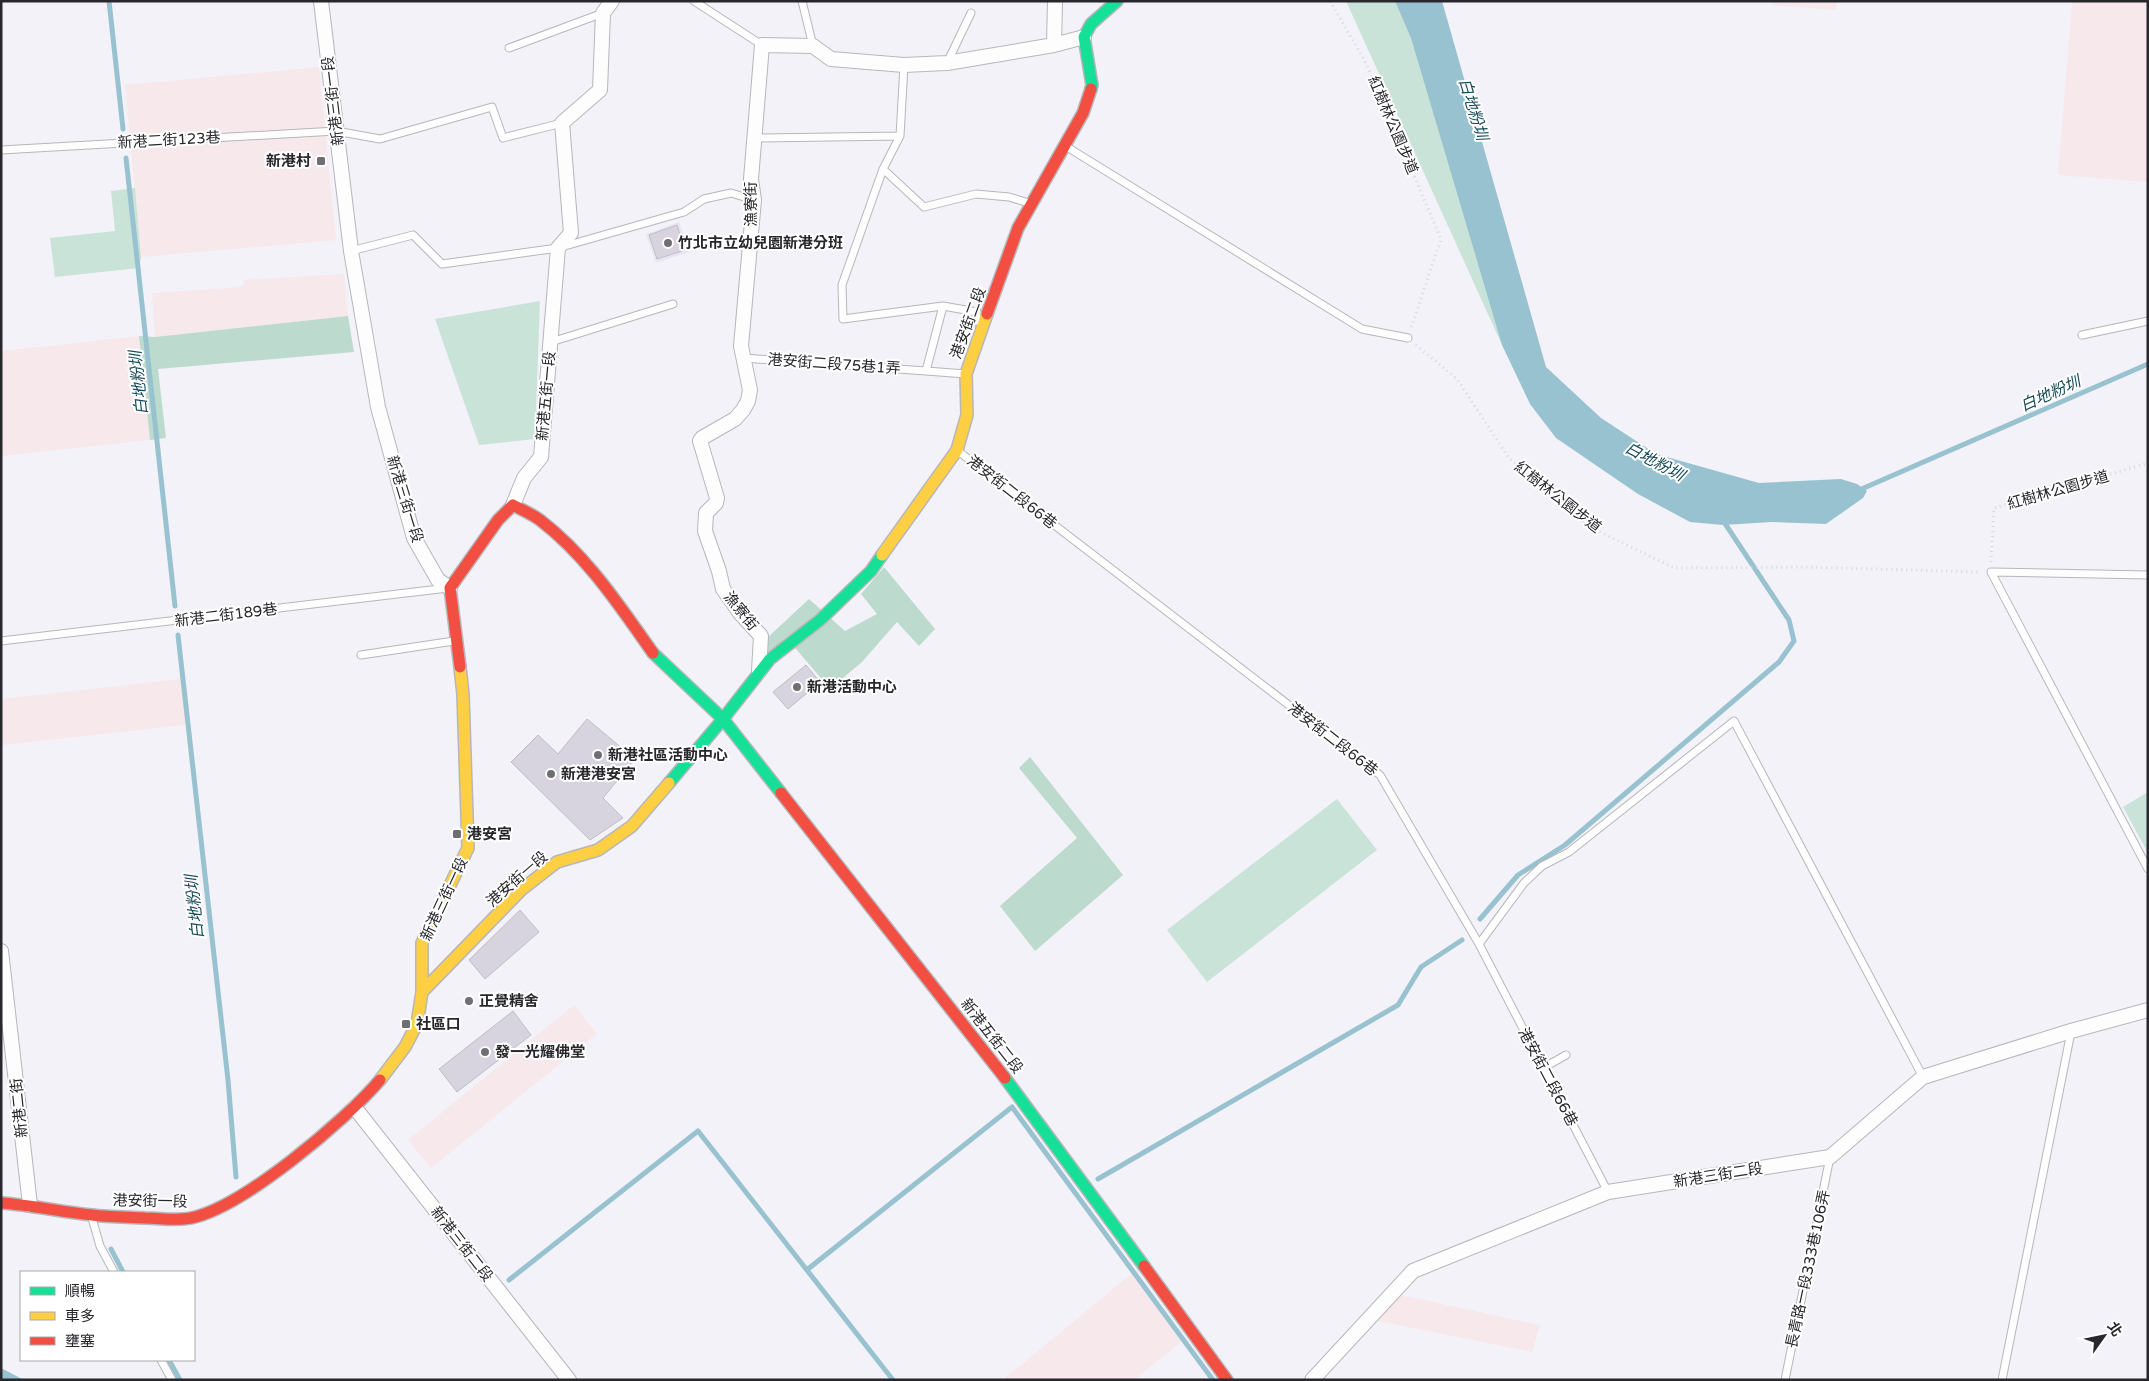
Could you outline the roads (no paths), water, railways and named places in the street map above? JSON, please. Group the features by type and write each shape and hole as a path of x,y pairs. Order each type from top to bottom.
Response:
{"street":[{"name":"新港三街一段","path":"321,1 350,251 378,407 414,538 438,580 450,588 464,694 468,848 422,943 422,992 417,1024 405,1047 379,1082 355,1108"},
{"path":"562,123 600,90 603,12 612,1"},
{"path":"1054,45 1055,1"},
{"path":"762,44 813,46 831,58 904,65 947,63 1054,45 1084,37 1091,24 1117,1"},
{"name":"港安街二段","path":"723,719 770,659 820,620 871,571 957,450 967,415 966,374 1018,228 1083,113 1092,85 1084,37"},
{"name":"漁寮街","path":"759,671 761,636 722,589 704,524 706,513 716,504 717,498 700,440 735,419 743,410 750,390 740,346 754,200 751,179 762,44"},
{"name":"新港五街一段","path":"513,505 524,478 542,457 558,248 571,233 562,123"},
{"path":"450,588 498,520 513,505 539,519 565,542 600,578 657,659 723,719"},
{"name":"港安街一段","path":"422,992 521,890 557,862 598,850 632,826 723,719"},
{"name":"新港五街二段","path":"723,719 1021,1098 1227,1380"},
{"name":"新港二街","path":"1,951 30,1205"},
{"path":"1830,1157 1922,1077 2071,1031 2148,1010"},
{"name":"港安街一段","path":"1,1203 30,1205 91,1215 191,1218 224,1206 272,1175 355,1108"},
{"name":"新港三街二段","path":"355,1108 569,1380"},
{"name":"新港三街二段","path":"1312,1380 1413,1272 1608,1192 1830,1157"}],"lane":[{"path":"694,1 762,44"},
{"path":"802,1 813,46"},
{"path":"509,48 603,12"},
{"path":"947,63 971,13"},
{"path":"904,65 900,136 883,169 842,285 843,319 943,306 977,312 973,354"},
{"name":"新港二街123巷","path":"1,150 336,131 380,139 492,107 503,138 562,123"},
{"path":"754,138 900,136"},
{"path":"1065,145 1362,329 1408,338"},
{"path":"883,169 924,207 976,194 1009,197 1031,204"},
{"path":"350,251 413,235 442,264 558,248 684,212 704,199 731,193 754,200"},
{"path":"551,342 672,304"},
{"path":"926,371 943,306"},
{"path":"2082,335 2148,322"},
{"name":"港安街二段75巷1弄","path":"743,358 966,374"},
{"name":"港安街二段66巷","path":"957,450 1380,775 1479,944 1608,1192"},
{"path":"2148,575 1991,572 2148,869"},
{"name":"新港二街189巷","path":"1,641 450,588"},
{"path":"361,655 457,640"},
{"path":"1479,944 1524,883 1542,866 1569,852 1734,721 1922,1077"},
{"path":"2002,1380 2071,1031"},
{"path":"1543,1068 1566,1055"},
{"name":"長青路一段333巷106弄","path":"1785,1380 1830,1157"},
{"path":"91,1215 100,1246 113,1271"},
{"path":"162,1361 172,1380"}],"water":[{"path":"1395,1 1442,1 1546,367 1601,418 1656,454 1759,483 1841,479 1857,484 1867,491 1863,498 1826,524 1772,522 1723,525 1690,522 1638,494 1556,438 1530,404 1502,345 1411,38"},
{"path":"1,1368 24,1380 1,1380"}],"waterway":[{"name":"白地粉圳","path":"109,1 123,129"},
{"name":"白地粉圳","path":"126,158 175,606"},
{"name":"白地粉圳","path":"1857,491 2148,364"},
{"path":"1480,919 1518,875 1565,845 1779,662 1794,641 1789,620 1722,519"},
{"name":"白地粉圳","path":"178,635 228,1080 236,1177"},
{"path":"1098,1179 1398,1005 1421,967 1462,940"},
{"path":"808,1269 1012,1107 1213,1380"},
{"path":"509,1280 698,1131 893,1380"},
{"name":"白地粉圳","path":"111,1249 122,1271"},
{"name":"白地粉圳","path":"170,1361 180,1380"}],"place":[{"name":"新港村","path":"321,161"},
{"name":"竹北市立幼兒園新港分班","path":"668,243"},
{"name":"新港活動中心","path":"797,687"},
{"name":"新港社區活動中心","path":"598,755"},
{"name":"新港港安宮","path":"551,774"},
{"name":"港安宮","path":"457,834"},
{"name":"正覺精舍","path":"469,1001"},
{"name":"社區口","path":"406,1024"},
{"name":"發一光耀佛堂","path":"485,1052"}]}
